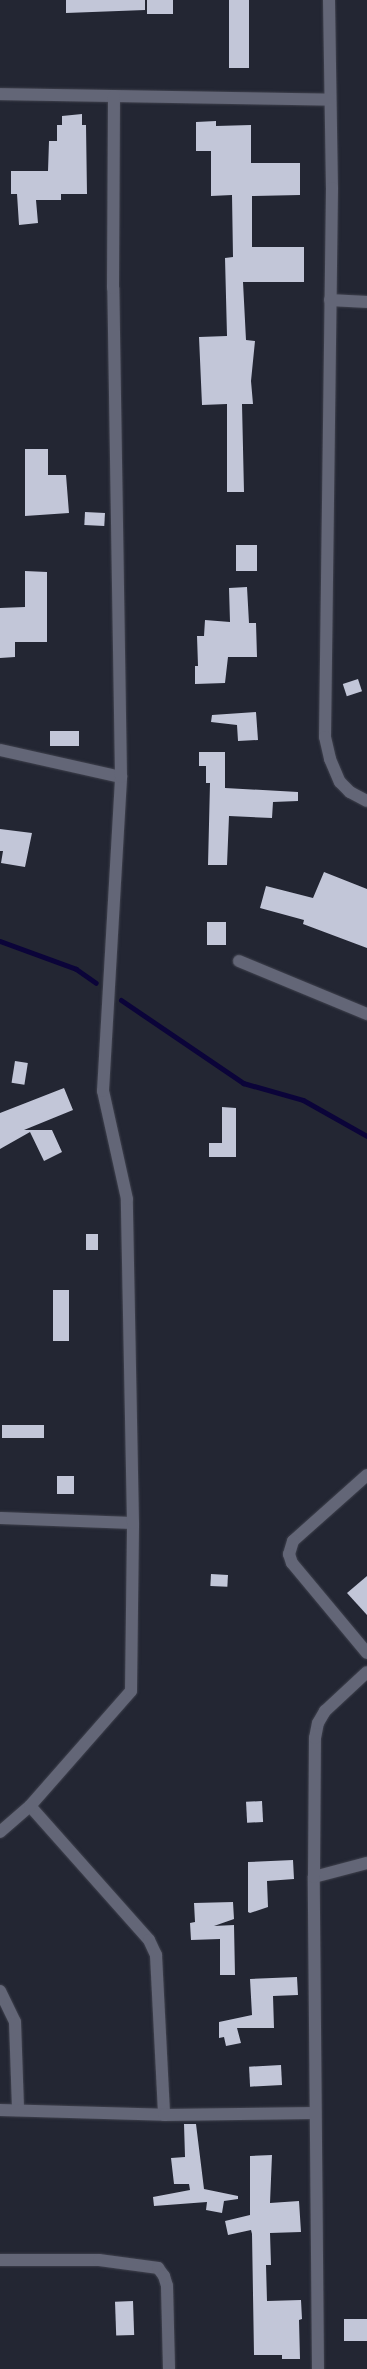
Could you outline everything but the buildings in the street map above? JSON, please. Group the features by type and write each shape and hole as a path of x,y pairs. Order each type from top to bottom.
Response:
{"street":[{"path":"329,0 332,188 325,737 330,759 340,782 350,792 367,801"},
{"path":"0,94 330,100"},
{"path":"0,1832 30,1806 131,1691 133,1523 128,1199 103,1091 121,777 113,288 114,96"},
{"path":"330,300 367,302"},
{"path":"0,750 121,777"},
{"path":"239,961 367,1014"},
{"path":"367,1475 293,1541 289,1554 292,1563 367,1653"},
{"path":"0,1518 133,1523"},
{"path":"318,2369 314,1877 318,1723 325,1711 367,1672"},
{"path":"30,1806 149,1940 156,1955 164,2115"},
{"path":"314,1877 367,1863"},
{"path":"0,1991 15,2022 18,2110"},
{"path":"0,2110 164,2115 316,2113"},
{"path":"0,2260 99,2260 158,2268 164,2276 166,2286 168,2369"}],"waterway":[{"path":"0,941 76,969 96,983"},
{"path":"121,1000 243,1083 303,1100 367,1136"}]}
